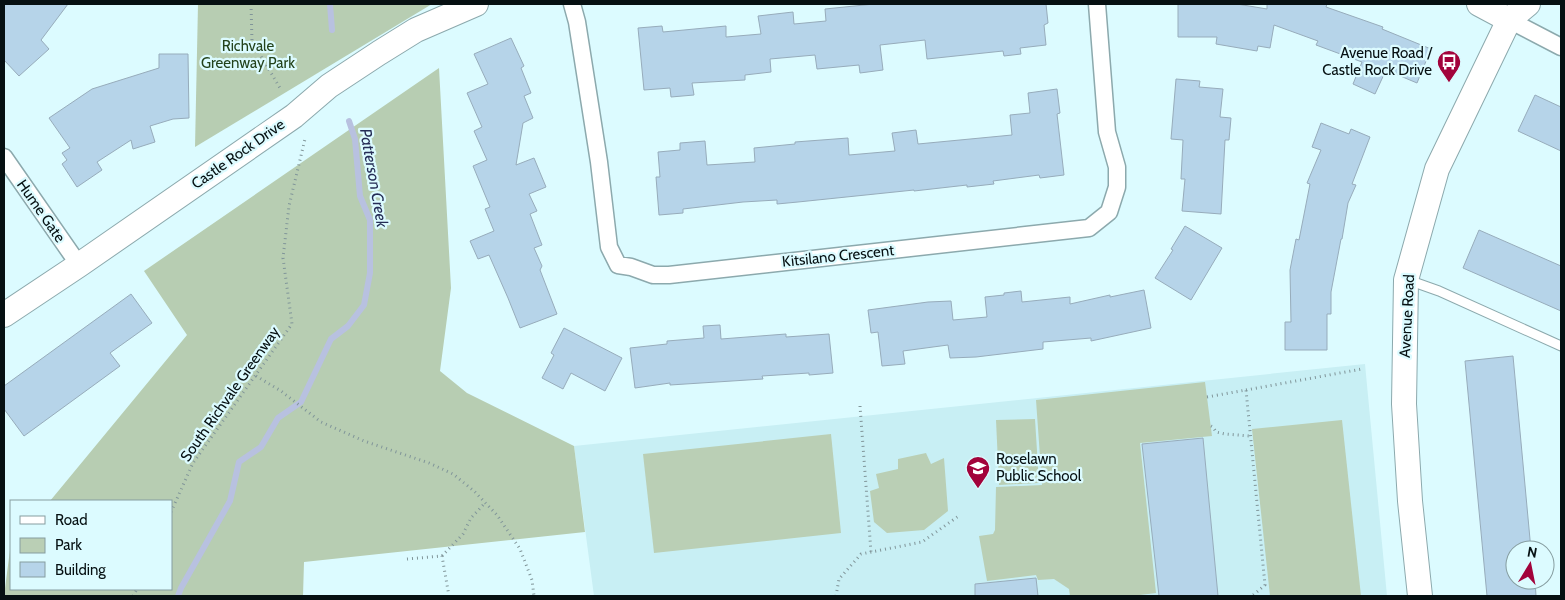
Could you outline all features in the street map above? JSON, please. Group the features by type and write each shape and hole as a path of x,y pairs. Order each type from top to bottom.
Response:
{"street":[{"name":"Castle Rock Drive","path":"4,314 294,116 329,86 379,53 416,30 476,4"},
{"name":"Kitsilano Crescent","path":"572,4 599,162 609,247 618,265 653,275 670,275 1089,228 1108,212 1117,187 1117,168 1108,132 1097,4"},
{"path":"1479,4 1561,47"},
{"name":"Avenue Road","path":"1420,596 1410,501 1404,404 1406,280 1436,169 1509,20 1528,4"},
{"name":"Hume Gate","path":"4,157 79,264"}],"lane":[{"path":"1406,280 1439,290 1561,346"}],"path":[{"path":"251,4 252,41 280,88"},
{"name":"South Richvale Greenway","path":"172,510 193,463 292,324 283,258 289,206 306,139"},
{"path":"1207,397 1362,369"},
{"path":"256,376 281,391 321,422 364,441 429,462 453,474 474,491 497,516 520,548 532,580 534,596"},
{"path":"1246,390 1265,585 1252,596"},
{"path":"860,406 870,552"},
{"path":"1211,426 1216,432 1250,436"},
{"path":"407,559 442,556 464,534 470,518 485,503"},
{"path":"836,596 839,580 861,554 922,542 960,515"},
{"path":"442,556 449,596"}],"shaded area":[{"name":"Roselawn Public School","path":"1365,364 1387,596 594,596 574,446"}],"green space":[{"name":"Richvale Greenway Park","path":"198,4 432,4 195,147"},
{"path":"439,68 451,288 440,371 467,393 574,446 585,532 304,562 303,596 4,596 10,550 10,590 172,590 172,500 51,500 187,335 144,271"},
{"path":"1205,382 1212,436 1140,443 1156,593 1132,596 1070,596 1069,589 1054,579 1038,580 1036,575 987,581 979,536 993,534 995,530 996,487 1042,485 1036,400"},
{"path":"1035,419 1039,483 999,485 996,420"},
{"path":"1342,420 1361,596 1270,596 1252,429"},
{"path":"831,434 841,533 654,553 643,454"},
{"path":"926,453 931,464 944,458 948,511 924,530 887,533 874,522 870,491 879,488 876,474 898,469 898,459"}],"building":[{"path":"4,4 68,4 41,40 49,49 19,76 4,60"},
{"path":"874,4 1046,4 1048,23 1044,25 1046,45 1020,48 1021,54 1004,56 1003,51 927,59 925,40 880,45 883,70 860,73 859,65 817,69 815,55 770,59 771,72 745,75 745,80 692,83 694,95 671,97 670,88 644,90 638,28 662,26 663,32 726,26 726,37 761,34 758,16 793,12 794,24 826,21 825,9"},
{"path":"1178,4 1237,4 1267,9 1267,4 1327,4 1326,7 1383,27 1382,29 1431,49 1417,83 1386,70 1375,94 1353,84 1362,62 1316,45 1318,41 1274,25 1270,48 1258,46 1257,51 1216,44 1217,37 1178,37"},
{"path":"511,38 524,66 521,68 531,93 524,96 533,118 523,123 516,165 534,158 546,187 529,194 537,211 530,214 542,245 534,248 542,266 540,270 557,314 520,328 489,255 478,259 470,241 494,231 485,209 490,207 473,166 487,160 474,131 482,127 467,93 488,84 474,54"},
{"path":"159,54 188,54 189,118 173,119 150,126 155,142 133,149 131,140 97,162 102,170 77,187 62,164 67,160 62,153 70,148 49,118 92,89 159,68"},
{"path":"1176,79 1200,81 1199,87 1223,89 1220,117 1231,118 1229,140 1225,140 1221,214 1182,211 1185,179 1181,179 1183,140 1171,139"},
{"path":"1057,89 1060,113 1057,114 1064,175 1040,178 1039,175 993,181 994,184 967,187 967,185 777,204 777,200 743,202 683,209 683,213 659,215 656,177 660,177 658,152 680,150 680,143 705,141 707,165 755,162 754,148 795,144 795,142 848,138 849,155 895,151 892,133 916,130 918,144 1012,135 1010,115 1030,113 1028,93"},
{"path":"1535,95 1561,107 1561,151 1518,131"},
{"path":"1321,123 1349,134 1351,129 1370,137 1352,184 1356,185 1348,203 1331,292 1331,314 1327,314 1327,350 1285,350 1285,322 1291,322 1290,270 1296,239 1299,240 1310,184 1307,183 1321,150 1312,147"},
{"path":"1185,226 1222,248 1191,300 1155,278 1173,250 1171,249"},
{"path":"1479,230 1561,266 1561,311 1463,268"},
{"path":"1144,290 1151,328 1091,341 1091,338 1043,342 1043,349 976,357 950,358 948,345 903,351 905,364 882,366 878,332 871,333 868,310 951,301 953,320 987,317 985,297 1004,295 1004,293 1021,291 1022,302 1070,297 1070,304"},
{"path":"131,294 152,323 110,353 120,366 24,436 4,409 4,386"},
{"path":"720,325 721,339 786,334 786,337 829,334 833,373 762,376 763,379 670,385 670,383 635,388 630,348 667,344 667,341 704,338 703,326"},
{"path":"564,328 622,358 605,391 571,373 563,389 542,378 554,355 551,353"},
{"path":"1513,356 1530,540 1505,540 1505,590 1536,590 1536,596 1487,596 1465,361"},
{"path":"1203,438 1218,596 1159,596 1142,444"},
{"path":"1036,578 1038,596 975,596 975,584"}],"waterway":[{"name":"Patterson Creek","path":"330,4 332,30"},
{"name":"Patterson Creek","path":"178,596 230,501 239,462 261,447 278,418 301,402 331,339 348,326 364,305 370,273 370,220 360,196 355,139 349,121"}],"place":[{"name":"Avenue Road / Castle Rock Drive","path":"1449,83"},
{"name":"Roselawn Public School","path":"978,489"}]}
